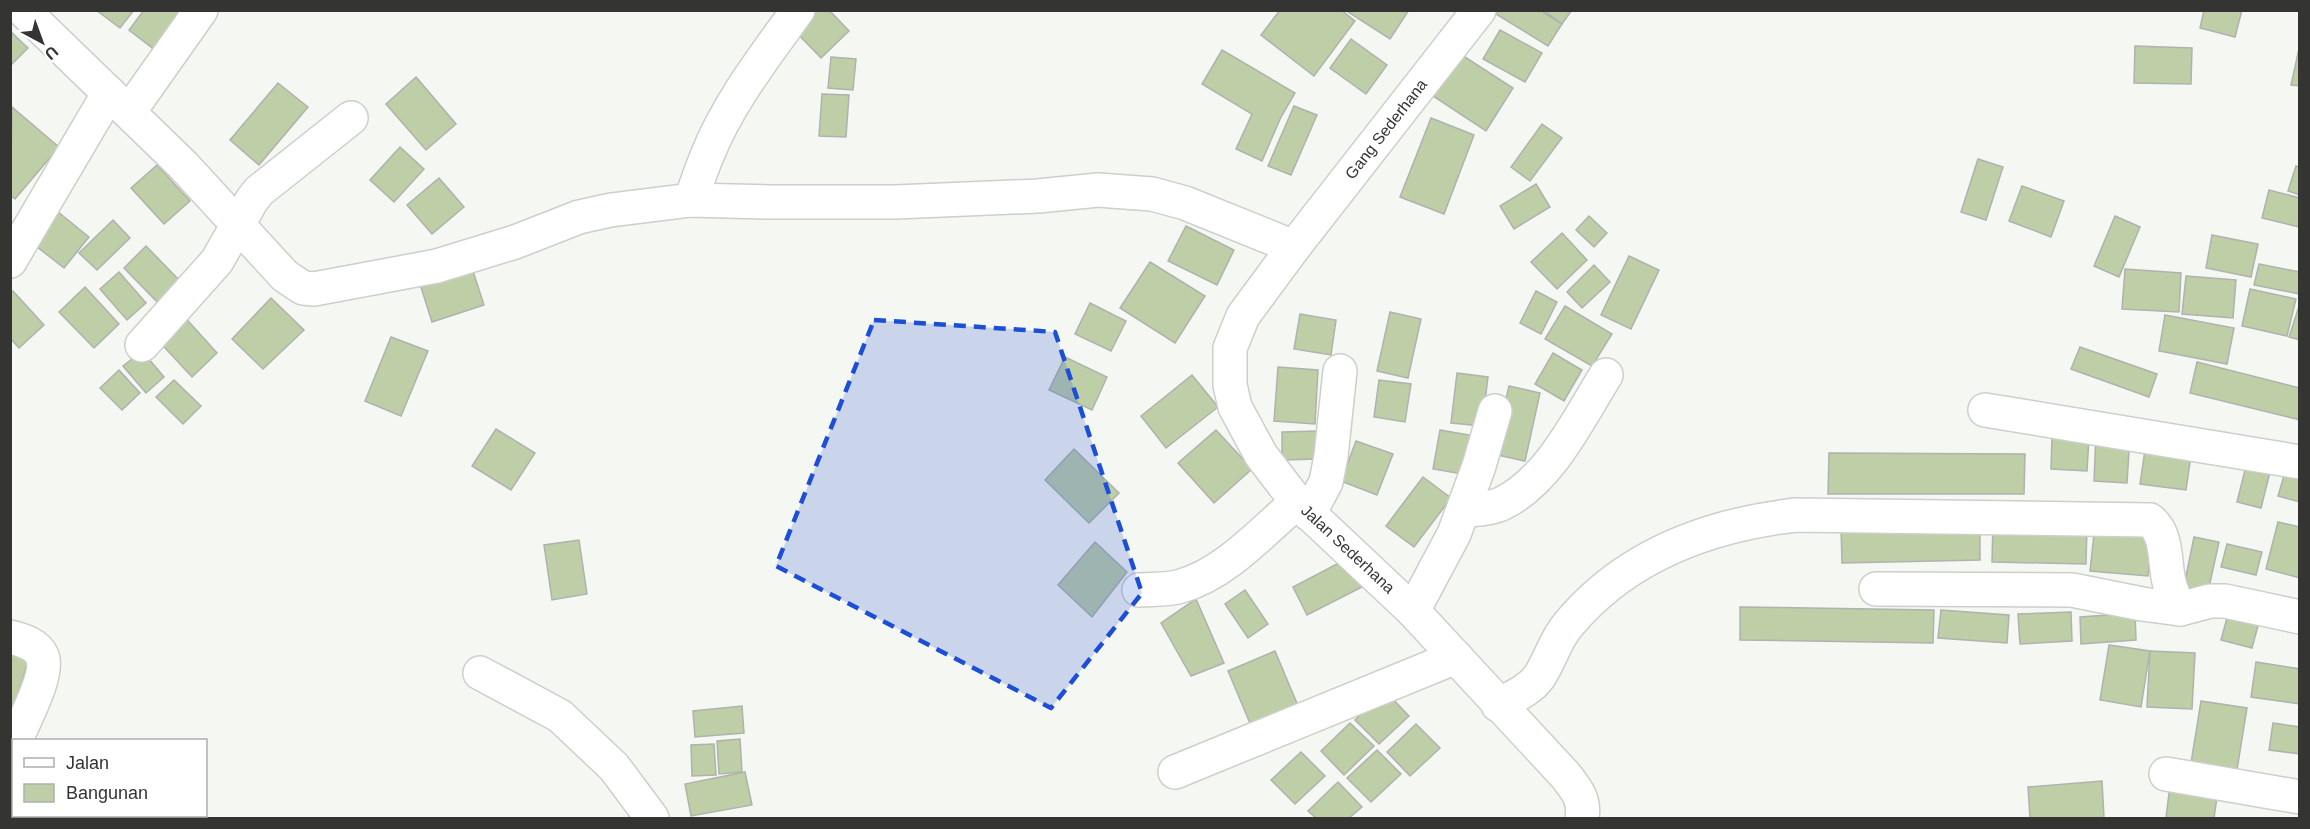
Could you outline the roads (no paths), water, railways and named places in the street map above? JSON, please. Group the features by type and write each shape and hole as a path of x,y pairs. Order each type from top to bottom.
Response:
{"street":[{"path":"23,10 183,165 285,276 303,288 314,289 446,264 515,242 579,217 610,210 692,200 896,202 1109,191 1152,194 1185,203 1294,247"},
{"path":"10,261 119,102 201,10"},
{"path":"692,200 707,155 728,112 798,10"},
{"name":"Gang Sederhana","path":"1294,247 1479,10"},
{"path":"142,345 217,261 259,191 351,118"},
{"name":"Jalan Sederhana","path":"1294,247 1243,316 1230,348 1230,385 1236,407 1261,455 1303,508 1413,611 1579,792 1583,804 1582,819"},
{"path":"1139,590 1179,587 1218,570 1303,508 1326,482 1340,371"},
{"path":"1462,512 1501,505 1523,492 1543,472 1606,375"},
{"path":"1985,410 2300,462"},
{"path":"1413,611 1444,556 1462,512 1495,411"},
{"path":"1498,705 1523,692 1538,678 1564,630 1583,607 1609,584 1675,544 1719,529 1756,520 1796,515 2150,520 2158,527 2162,537 2169,580 2180,609"},
{"path":"1876,589 2072,590 2180,609 2210,601 2226,601 2300,617"},
{"path":"10,637 34,646 42,654 44,662 40,683 17,739"},
{"path":"1174,772 1456,657"},
{"path":"480,673 560,716 614,767 652,819"},
{"path":"2166,774 2300,797"}]}
